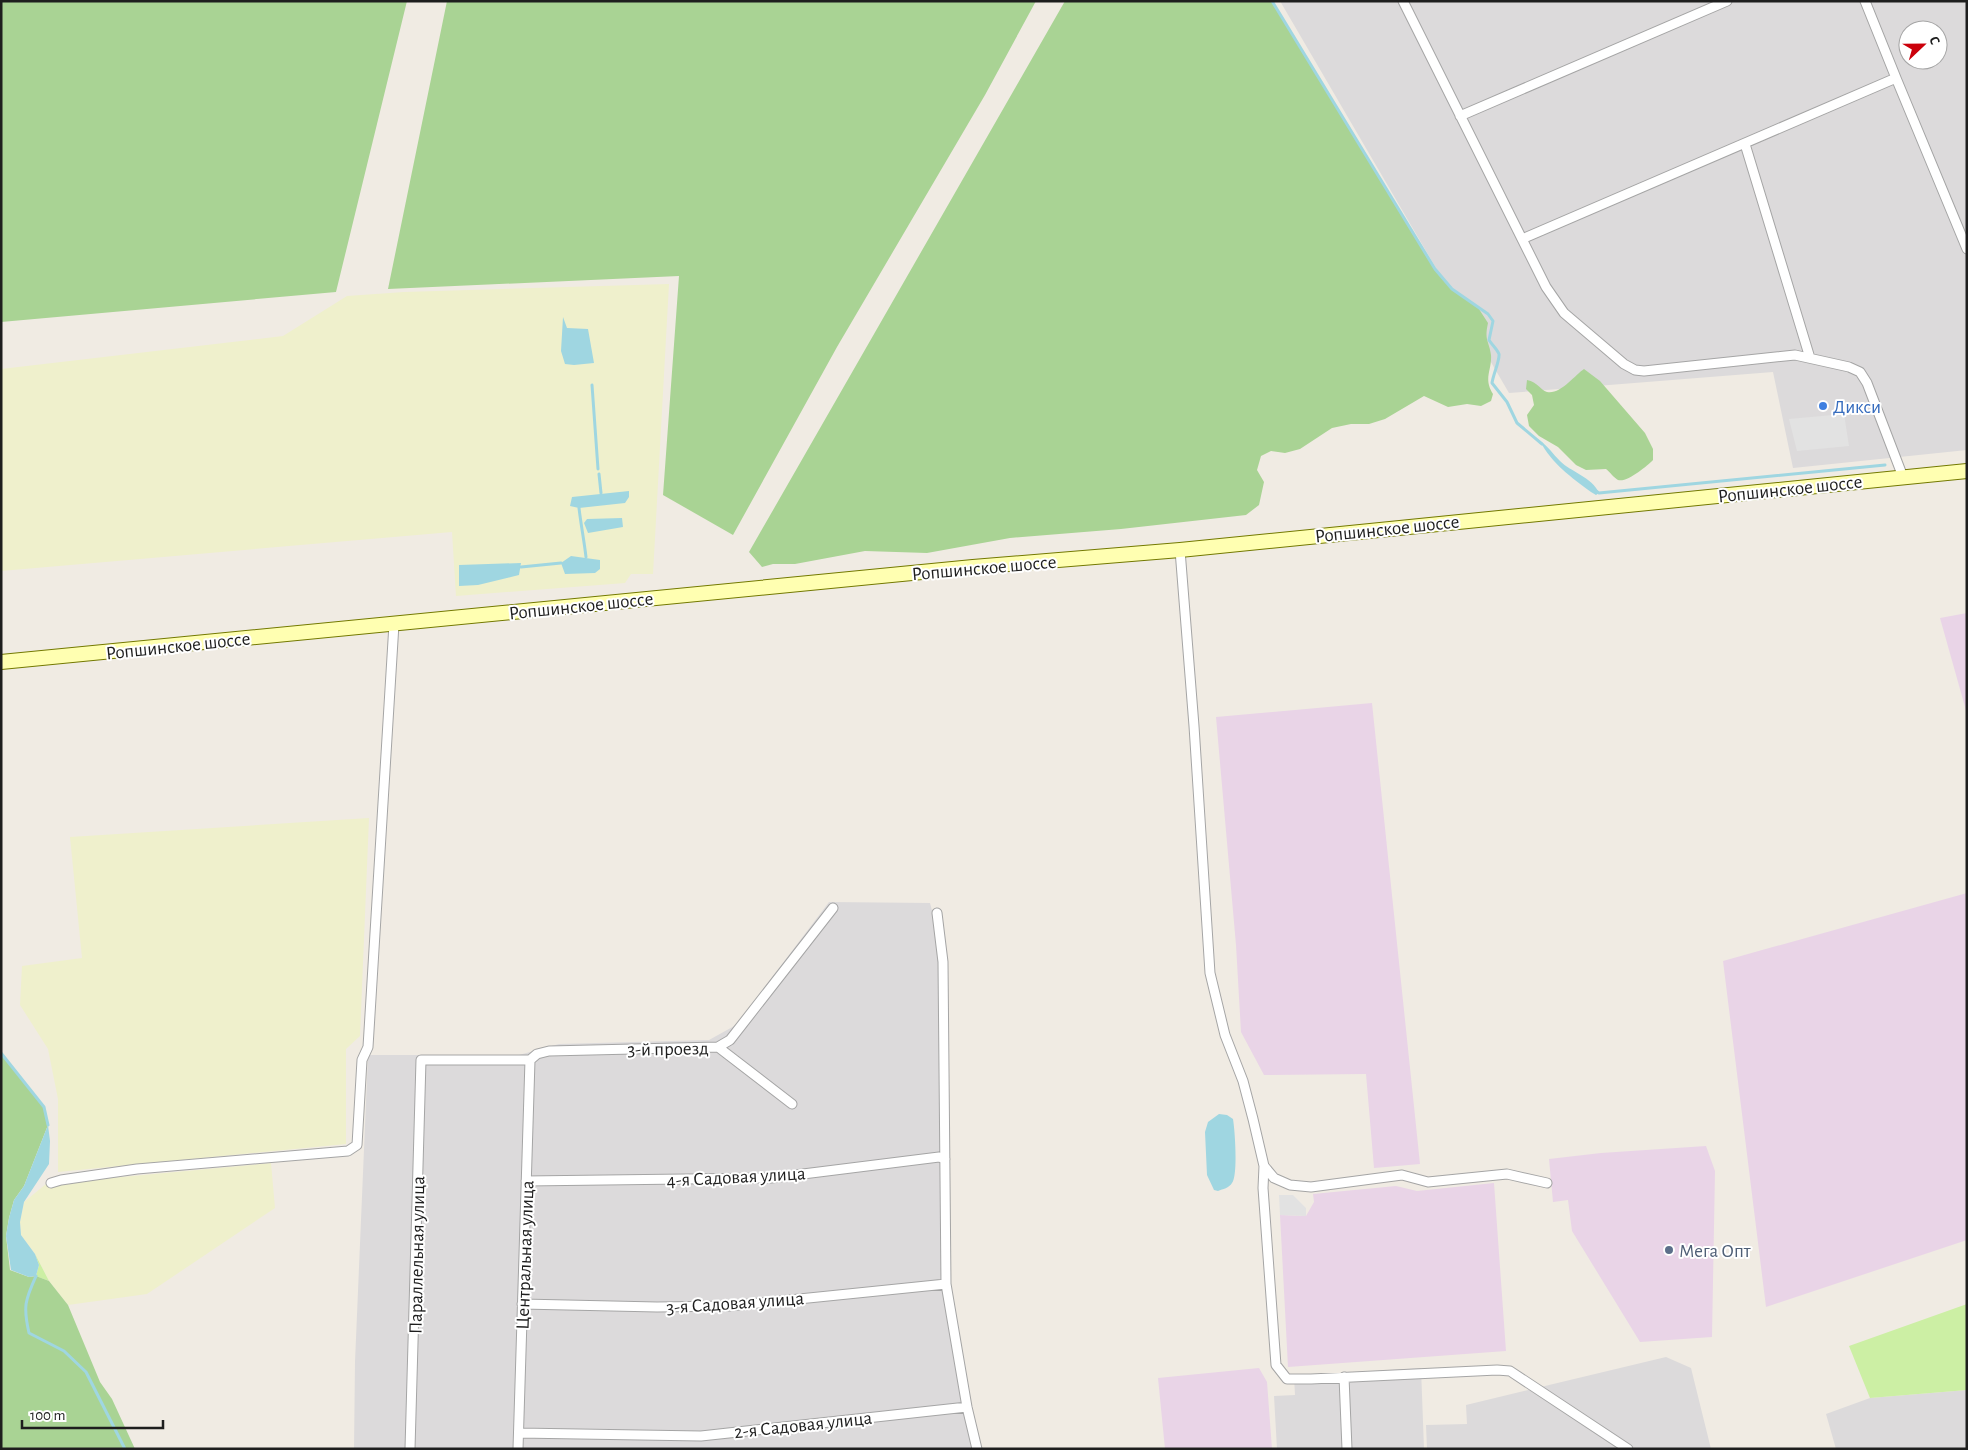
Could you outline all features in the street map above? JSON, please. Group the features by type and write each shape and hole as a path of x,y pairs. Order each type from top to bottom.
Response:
{"main road":[{"name":"Ропшинское шоссе","path":"1,662 973,567 1180,550 1967,471"}],"street":[{"path":"1403,1 1546,288 1564,313 1635,370 1644,371 1796,355 1849,367 1860,372 1867,382 1903,477"},
{"path":"1460,116 1727,1"},
{"path":"1865,1 1967,250"},
{"path":"1522,239 1896,78"},
{"path":"1745,144 1810,358"},
{"path":"1180,550 1195,736 1210,973 1225,1035 1243,1080 1264,1166 1263,1188 1276,1365 1287,1379 1311,1380 1424,1373 1510,1371 1628,1449"},
{"path":"51,1184 61,1180 137,1169 348,1151 357,1145 362,1060 368,1047 394,624"},
{"name":"3-й проезд","path":"530,1060 537,1054 549,1051 718,1047 730,1040 832,908"},
{"path":"937,913 943,962 946,1284 967,1407 977,1449"},
{"path":"718,1047 792,1104"},
{"name":"Параллельная улица","path":"410,1449 421,1060 530,1060"},
{"name":"Центральная улица","path":"518,1449 530,1060"},
{"name":"4-я Садовая улица","path":"526,1181 771,1178 940,1157 945,1159"},
{"path":"1264,1166 1274,1178 1290,1185 1311,1187 1402,1175 1428,1182 1507,1174 1547,1183"},
{"name":"3-я Садовая улица","path":"522,1304 658,1307 729,1306 946,1284"},
{"path":"1344,1377 1347,1449"},
{"name":"2-я Садовая улица","path":"519,1433 701,1436 967,1407"}],"shaded area":[{"path":"1280,1 1967,1 1967,450 1793,468 1773,372 1509,393"},
{"path":"1844,414 1849,446 1797,451 1789,419"},
{"path":"1967,613 1967,714 1940,618"},
{"path":"1372,703 1420,1164 1374,1168 1366,1074 1264,1075 1241,1032 1236,945 1216,717"},
{"path":"1967,893 1967,1240 1766,1307 1723,961"},
{"path":"829,902 930,903 938,933 948,1291 979,1449 354,1449 355,1362 368,1055 519,1055 559,1044 709,1040 736,1025"},
{"path":"1706,1146 1715,1171 1712,1337 1640,1342 1572,1231 1568,1200 1553,1202 1549,1159 1601,1153"},
{"path":"1494,1183 1506,1351 1288,1367 1280,1215 1306,1216 1314,1202 1313,1194 1396,1186 1417,1191"},
{"path":"1279,1195 1293,1195 1306,1208 1306,1216 1280,1215"},
{"path":"1666,1357 1691,1368 1711,1449 1427,1449 1426,1425 1467,1424 1466,1405"},
{"path":"1259,1368 1267,1382 1272,1449 1165,1449 1158,1378"},
{"path":"1421,1368 1424,1449 1277,1449 1274,1396 1295,1395 1294,1376"},
{"path":"1967,1390 1967,1449 1836,1449 1826,1414 1870,1398"}],"green space":[{"path":"1,1 407,1 336,292 1,322"},
{"path":"447,1 1036,1 985,95 837,347 733,535 663,495 679,276 388,289"},
{"path":"1065,1 1272,1 1435,269 1452,289 1477,306 1488,323 1487,337 1491,361 1488,379 1493,394 1491,401 1481,406 1467,404 1448,407 1424,396 1385,419 1369,424 1351,424 1332,428 1300,449 1285,453 1271,451 1261,456 1257,470 1264,482 1259,505 1246,515 1121,529 1010,538 927,553 865,551 795,564 773,564 762,567 749,552"},
{"path":"669,284 653,574 631,574 625,583 456,596 452,532 1,571 1,369 283,336 347,296 404,292"},
{"path":"1584,369 1600,381 1645,433 1653,449 1653,460 1626,479 1618,480 1606,469 1586,470 1576,465 1558,447 1539,436 1529,426 1527,415 1534,405 1532,395 1526,389 1527,380 1534,382 1547,392 1552,392 1562,388"},
{"path":"369,818 360,1036 346,1049 346,1144 58,1172 58,1099 48,1049 20,1005 22,966 82,958 70,837"},
{"path":"1,1053 44,1107 48,1125 24,1186 14,1200 9,1218 6,1236 10,1270 29,1277 36,1276 49,1281 68,1305 100,1382 112,1399 135,1449 1,1449"},
{"path":"271,1163 275,1208 147,1294 68,1305 49,1281 35,1254 21,1235 20,1222 24,1202 46,1184"},
{"path":"35,1254 49,1281 36,1276 39,1265"},
{"path":"1967,1304 1967,1390 1870,1398 1849,1346"}],"water":[{"path":"563,317 567,328 588,329 594,363 565,364 561,351"},
{"path":"1540,441 1560,461 1596,487 1599,493 1596,495 1591,492 1562,470 1550,457"},
{"path":"629,491 629,497 625,503 579,508 570,506 572,497"},
{"path":"622,518 623,527 588,533 584,523 587,519"},
{"path":"571,556 600,560 600,569 595,573 565,574 561,563"},
{"path":"521,563 519,575 478,585 459,586 459,565"},
{"path":"1219,1114 1227,1115 1233,1119 1235,1171 1232,1183 1218,1191 1214,1190 1207,1175 1205,1132 1208,1122"},
{"path":"48,1125 50,1141 49,1164 24,1202 20,1222 21,1235 35,1254 39,1265 36,1276 29,1277 11,1270 6,1236 14,1200 24,1186"}],"waterway":[{"path":"1272,1 1435,269 1452,289 1488,314 1493,321 1489,340 1498,352 1499,357 1492,383 1507,402 1517,423 1542,444"},
{"path":"592,385 598,469"},
{"path":"1596,491 1599,493 1885,465"},
{"path":"599,474 601,493"},
{"path":"579,508 586,557"},
{"path":"521,567 561,563"},
{"path":"1,1053 44,1107 48,1125"},
{"path":"36,1276 29,1291 26,1304 29,1333 64,1351 86,1372 125,1449"}],"place":[{"name":"Дикси","path":"1823,406"},
{"name":"Мега Опт","path":"1669,1250"}]}
